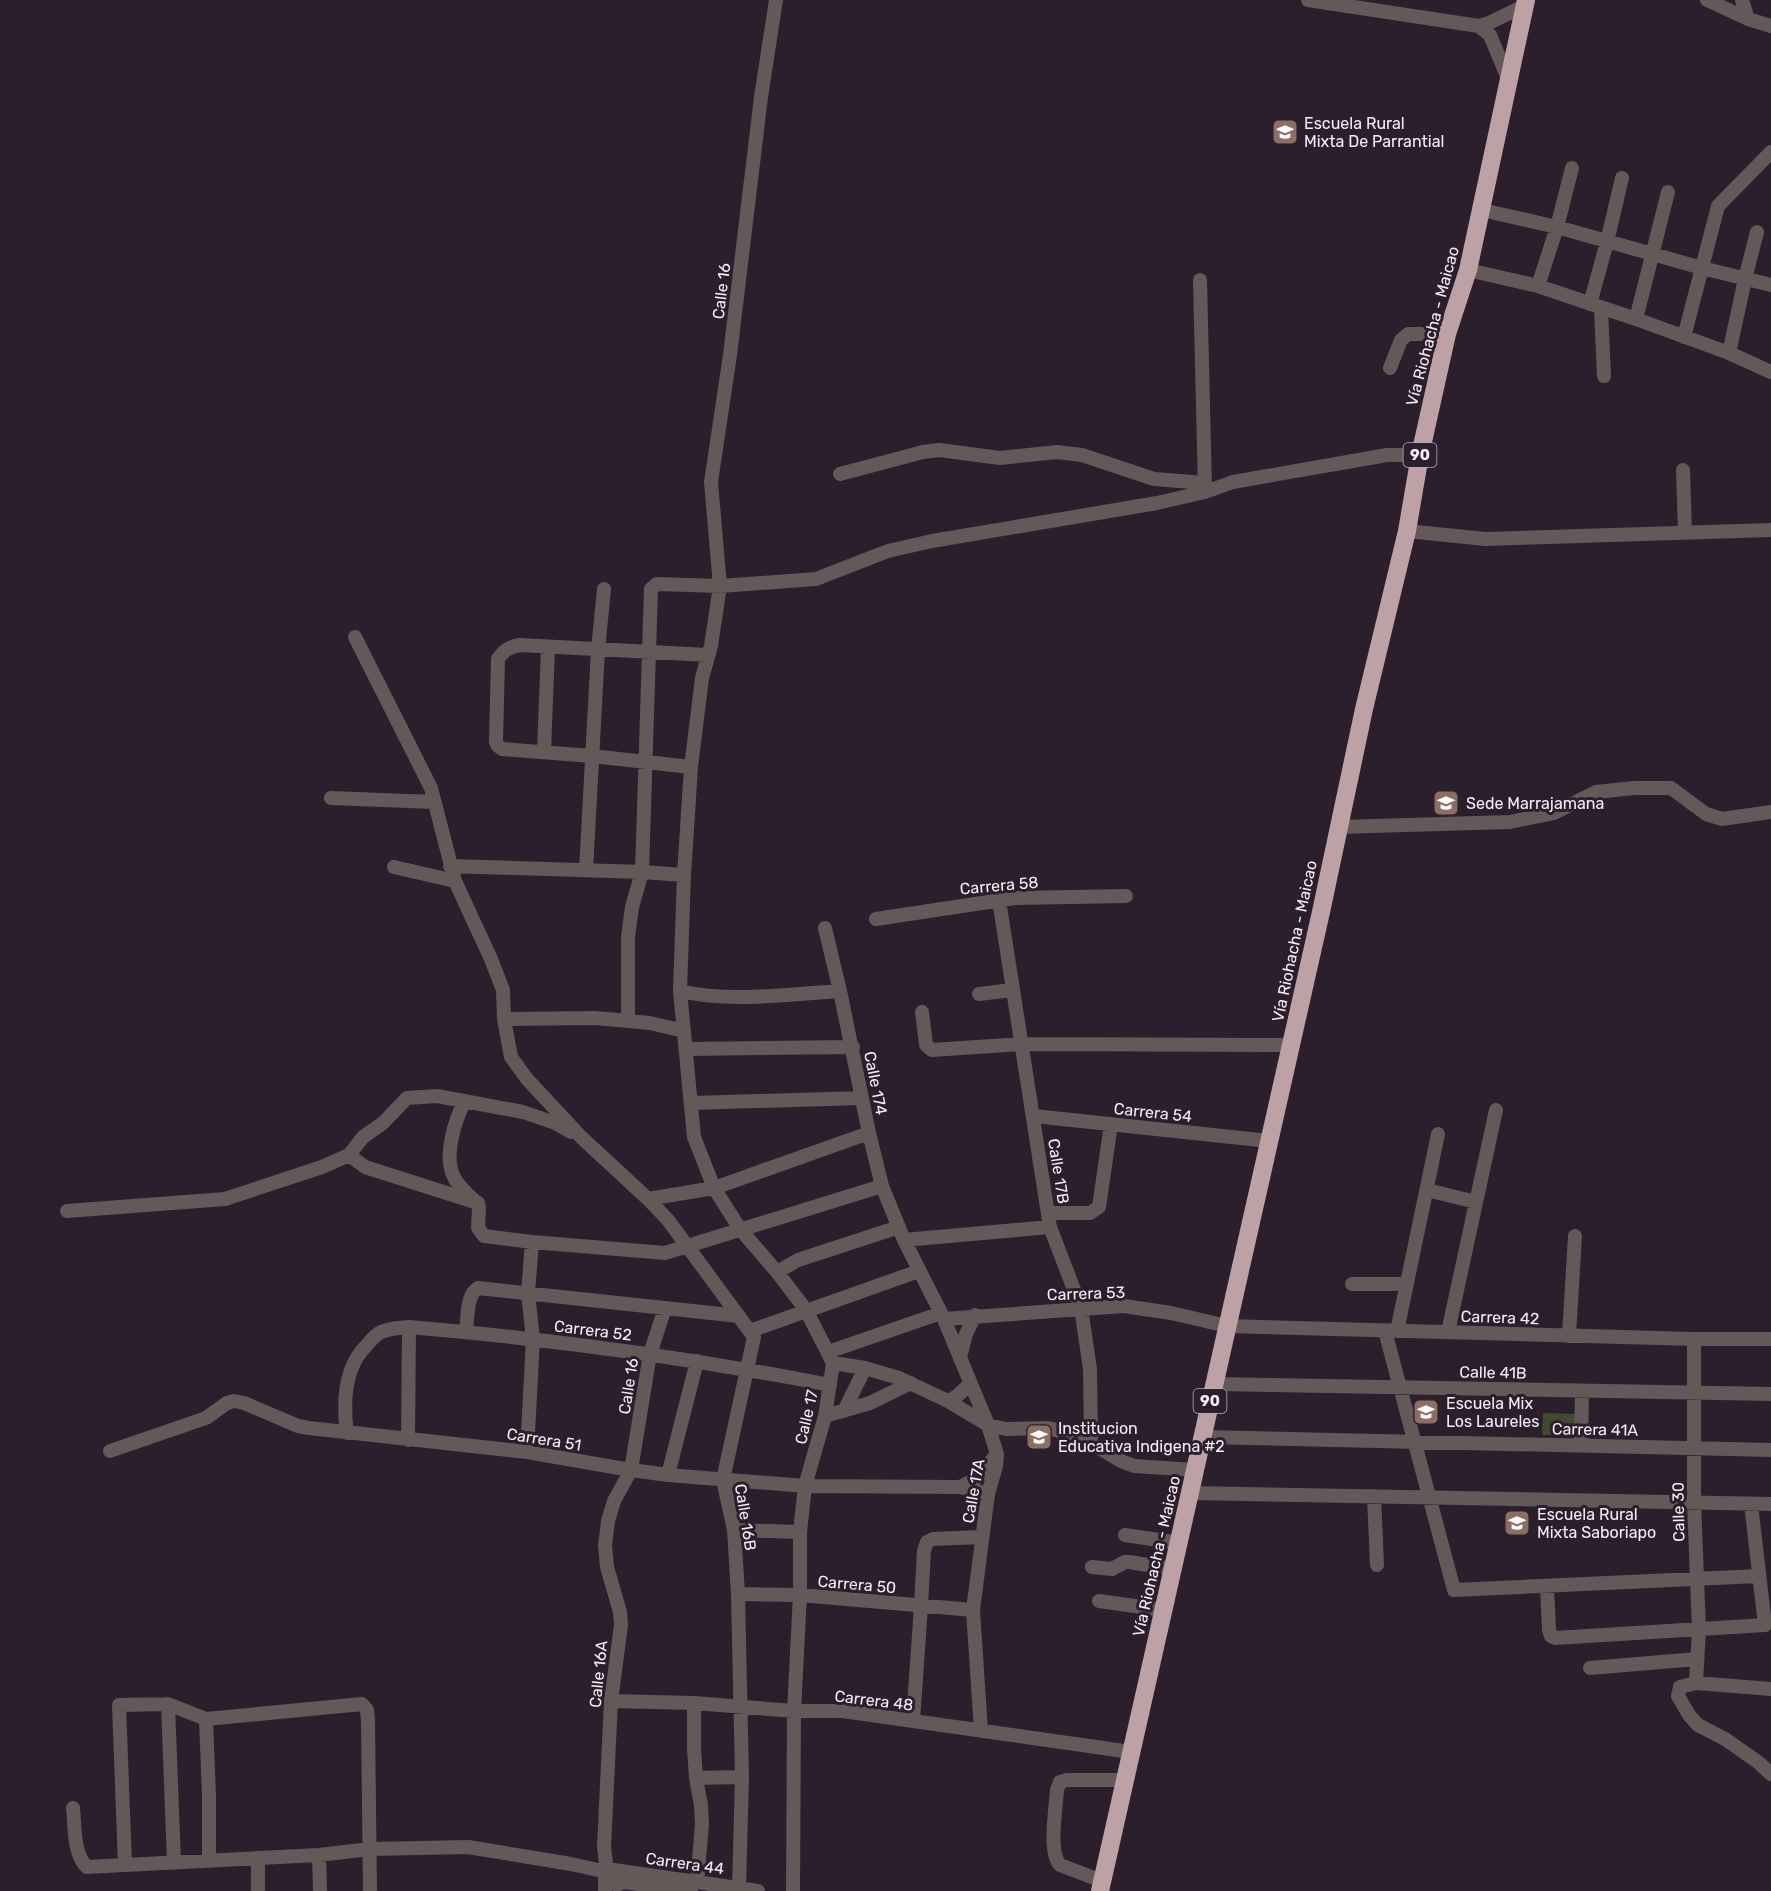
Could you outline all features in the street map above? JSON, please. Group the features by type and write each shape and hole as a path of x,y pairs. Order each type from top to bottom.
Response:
{"highway":[{"name":"Vía Riohacha - Maicao","path":"1101,1886 1291,1045 1364,710 1407,531 1420,455 1447,334 1468,270 1482,210 1525,3"}],"street":[{"name":"Calle 16","path":"680,991 691,767 701,686 720,586 711,482 730,355 776,0"},
{"path":"1308,0 1479,26 1525,3"},
{"path":"1707,0 1748,19 1771,26"},
{"path":"1742,0 1748,19"},
{"path":"1479,26 1490,35 1509,82"},
{"path":"1684,337 1718,206 1770,154"},
{"path":"1538,286 1557,227 1572,168"},
{"path":"1604,376 1595,306 1622,178"},
{"path":"1635,319 1668,192"},
{"path":"1482,210 1557,227 1771,285"},
{"path":"1729,353 1757,232"},
{"path":"1468,270 1538,286 1770,366"},
{"path":"1200,280 1205,488"},
{"path":"1390,368 1401,340 1408,334 1447,334"},
{"path":"840,474 923,452 939,450 1000,458 1057,452 1082,454 1154,479 1205,488"},
{"path":"628,1021 628,937 632,907 642,872 651,589 657,584 720,586 816,579 888,551 932,541 1157,503 1205,488 1321,466 1388,455 1420,455"},
{"path":"1683,470 1685,533"},
{"path":"1407,531 1485,539 1771,530"},
{"path":"586,870 598,650 604,589"},
{"path":"355,637 430,788 455,881 503,990 504,1020 511,1057 527,1079 581,1137 648,1199 688,1246 752,1334 806,1310 919,1271"},
{"path":"691,767 502,749 496,741 498,659 503,651 510,647 708,655"},
{"path":"544,752 548,647"},
{"path":"1339,827 1510,822 1554,813 1596,792 1634,788 1671,788 1706,814 1722,819 1771,812"},
{"path":"331,798 434,802"},
{"path":"450,866 684,875"},
{"path":"394,867 455,881"},
{"name":"Carrera 58","path":"876,919 1015,898 1126,896"},
{"name":"Calle 17B","path":"999,900 1049,1220 1081,1308 1090,1369 1091,1438"},
{"name":"Calle 174","path":"825,928 882,1186 904,1240"},
{"path":"979,994 1012,990"},
{"path":"840,991 756,996 700,996 680,991 694,1137 714,1188 740,1229 806,1310 830,1358 911,1383 948,1401 988,1425 1006,1429 1048,1428 1056,1430 1076,1427 1091,1438 1115,1447 1121,1455 1120,1461 1144,1467 1195,1470"},
{"path":"922,1012 926,1046 932,1050 1023,1044 1291,1045"},
{"path":"504,1020 595,1018 651,1023 684,1031"},
{"path":"686,1048 853,1047"},
{"path":"67,1211 225,1198 322,1167 349,1155 363,1137 383,1123 407,1098 437,1096 523,1112 555,1123 581,1137"},
{"path":"691,1103 862,1098"},
{"path":"464,1102 453,1134 452,1174 462,1189 478,1203 478,1228 484,1236 665,1252 882,1186"},
{"path":"1448,1332 1496,1110"},
{"name":"Carrera 54","path":"1034,1116 1269,1141"},
{"path":"904,1240 1090,1213 1099,1207 1111,1124"},
{"path":"648,1199 714,1188 869,1133"},
{"path":"1438,1134 1407,1284 1391,1331 1400,1387 1454,1590 1759,1576"},
{"path":"349,1155 365,1167 478,1203"},
{"path":"1427,1190 1476,1202"},
{"path":"777,1272 798,1260 899,1227"},
{"path":"1569,1336 1575,1236"},
{"name":"Calle 17A","path":"904,1240 960,1357 988,1425 997,1454 988,1494 973,1610 981,1731"},
{"path":"528,1452 533,1339 528,1293 532,1242"},
{"path":"1352,1284 1407,1284"},
{"path":"466,1332 473,1291 478,1288 739,1316"},
{"name":"Carrera 53","path":"830,1358 942,1316 975,1316 1124,1306 1171,1313 1227,1326"},
{"name":"Calle 16","path":"631,1470 650,1354 664,1308"},
{"path":"960,1357 966,1335 975,1316"},
{"name":"Carrera 42","path":"1227,1326 1694,1339 1771,1339"},
{"path":"408,1440 409,1327"},
{"name":"Carrera 52","path":"347,1433 344,1411 348,1381 358,1354 378,1333 393,1328 409,1327 466,1332 650,1354 830,1385"},
{"name":"Calle 16B","path":"739,1888 742,1777 738,1594 734,1530 723,1480 747,1369 752,1334"},
{"name":"Calle 30","path":"1694,1339 1694,1502 1699,1629 1696,1683"},
{"name":"Calle 17","path":"793,1891 794,1711 800,1595 800,1532 806,1485 825,1416 830,1385 830,1358"},
{"path":"668,1475 698,1361"},
{"path":"844,1411 865,1368"},
{"path":"825,1416 885,1397 911,1383"},
{"path":"948,1401 970,1383"},
{"name":"Calle 41B","path":"1214,1384 1771,1394"},
{"path":"1581,1445 1582,1391"},
{"name":"Carrera 51","path":"110,1451 206,1418 227,1402 234,1401 244,1402 298,1426 528,1452 668,1475 806,1485 960,1487 988,1494"},
{"name":"Carrera 41A","path":"1202,1437 1771,1450"},
{"path":"960,1487 976,1479 997,1454"},
{"name":"Calle 16A","path":"607,1872 604,1847 611,1701 621,1625 620,1612 607,1568 605,1546 608,1521 614,1501 631,1470"},
{"path":"1190,1493 1771,1504"},
{"path":"1374,1496 1377,1565"},
{"path":"1547,1586 1549,1630 1551,1636 1555,1638 1765,1625 1751,1503"},
{"path":"734,1530 800,1532"},
{"path":"1125,1534 1179,1543"},
{"path":"913,1721 924,1551 927,1542 933,1539 982,1538"},
{"path":"1092,1567 1112,1569 1129,1562 1173,1569"},
{"name":"Carrera 50","path":"738,1594 800,1595 973,1610"},
{"path":"1099,1601 1163,1610"},
{"path":"1590,1668 1697,1659"},
{"path":"1771,1689 1696,1683 1680,1687 1678,1696 1698,1725 1725,1739 1771,1774"},
{"name":"Carrera 48","path":"611,1701 694,1703 794,1711 843,1711 1131,1752"},
{"path":"694,1703 696,1778 702,1805 702,1824 694,1886"},
{"path":"168,1704 174,1863"},
{"path":"125,1865 119,1705 168,1704 206,1719 362,1704 367,1710 368,1721 370,1891"},
{"path":"206,1719 209,1861"},
{"path":"696,1778 742,1777"},
{"path":"1101,1886 1060,1865 1055,1860 1057,1790 1060,1782 1066,1780 1125,1780"},
{"name":"Carrera 44","path":"73,1808 78,1852 81,1862 87,1867 319,1856 369,1849 468,1847 607,1872 614,1870 694,1886"},
{"path":"319,1856 320,1891"},
{"path":"258,1858 258,1891"},
{"path":"607,1872 612,1889"},
{"name":"Carrera 44","path":"612,1889 623,1882 758,1891"}],"green space":[{"path":"1543,1413 1578,1414 1577,1435 1542,1435"}],"place":[{"name":"Escuela Rural Mixta De Parrantial","path":"1285,132"},
{"name":"Sede Marrajamana","path":"1446,803"},
{"name":"Escuela Mix Los Laureles","path":"1426,1412"},
{"name":"Institucion Educativa Indigena #2","path":"1039,1437"},
{"name":"Escuela Rural Mixta Saboriapo","path":"1517,1523"}]}
